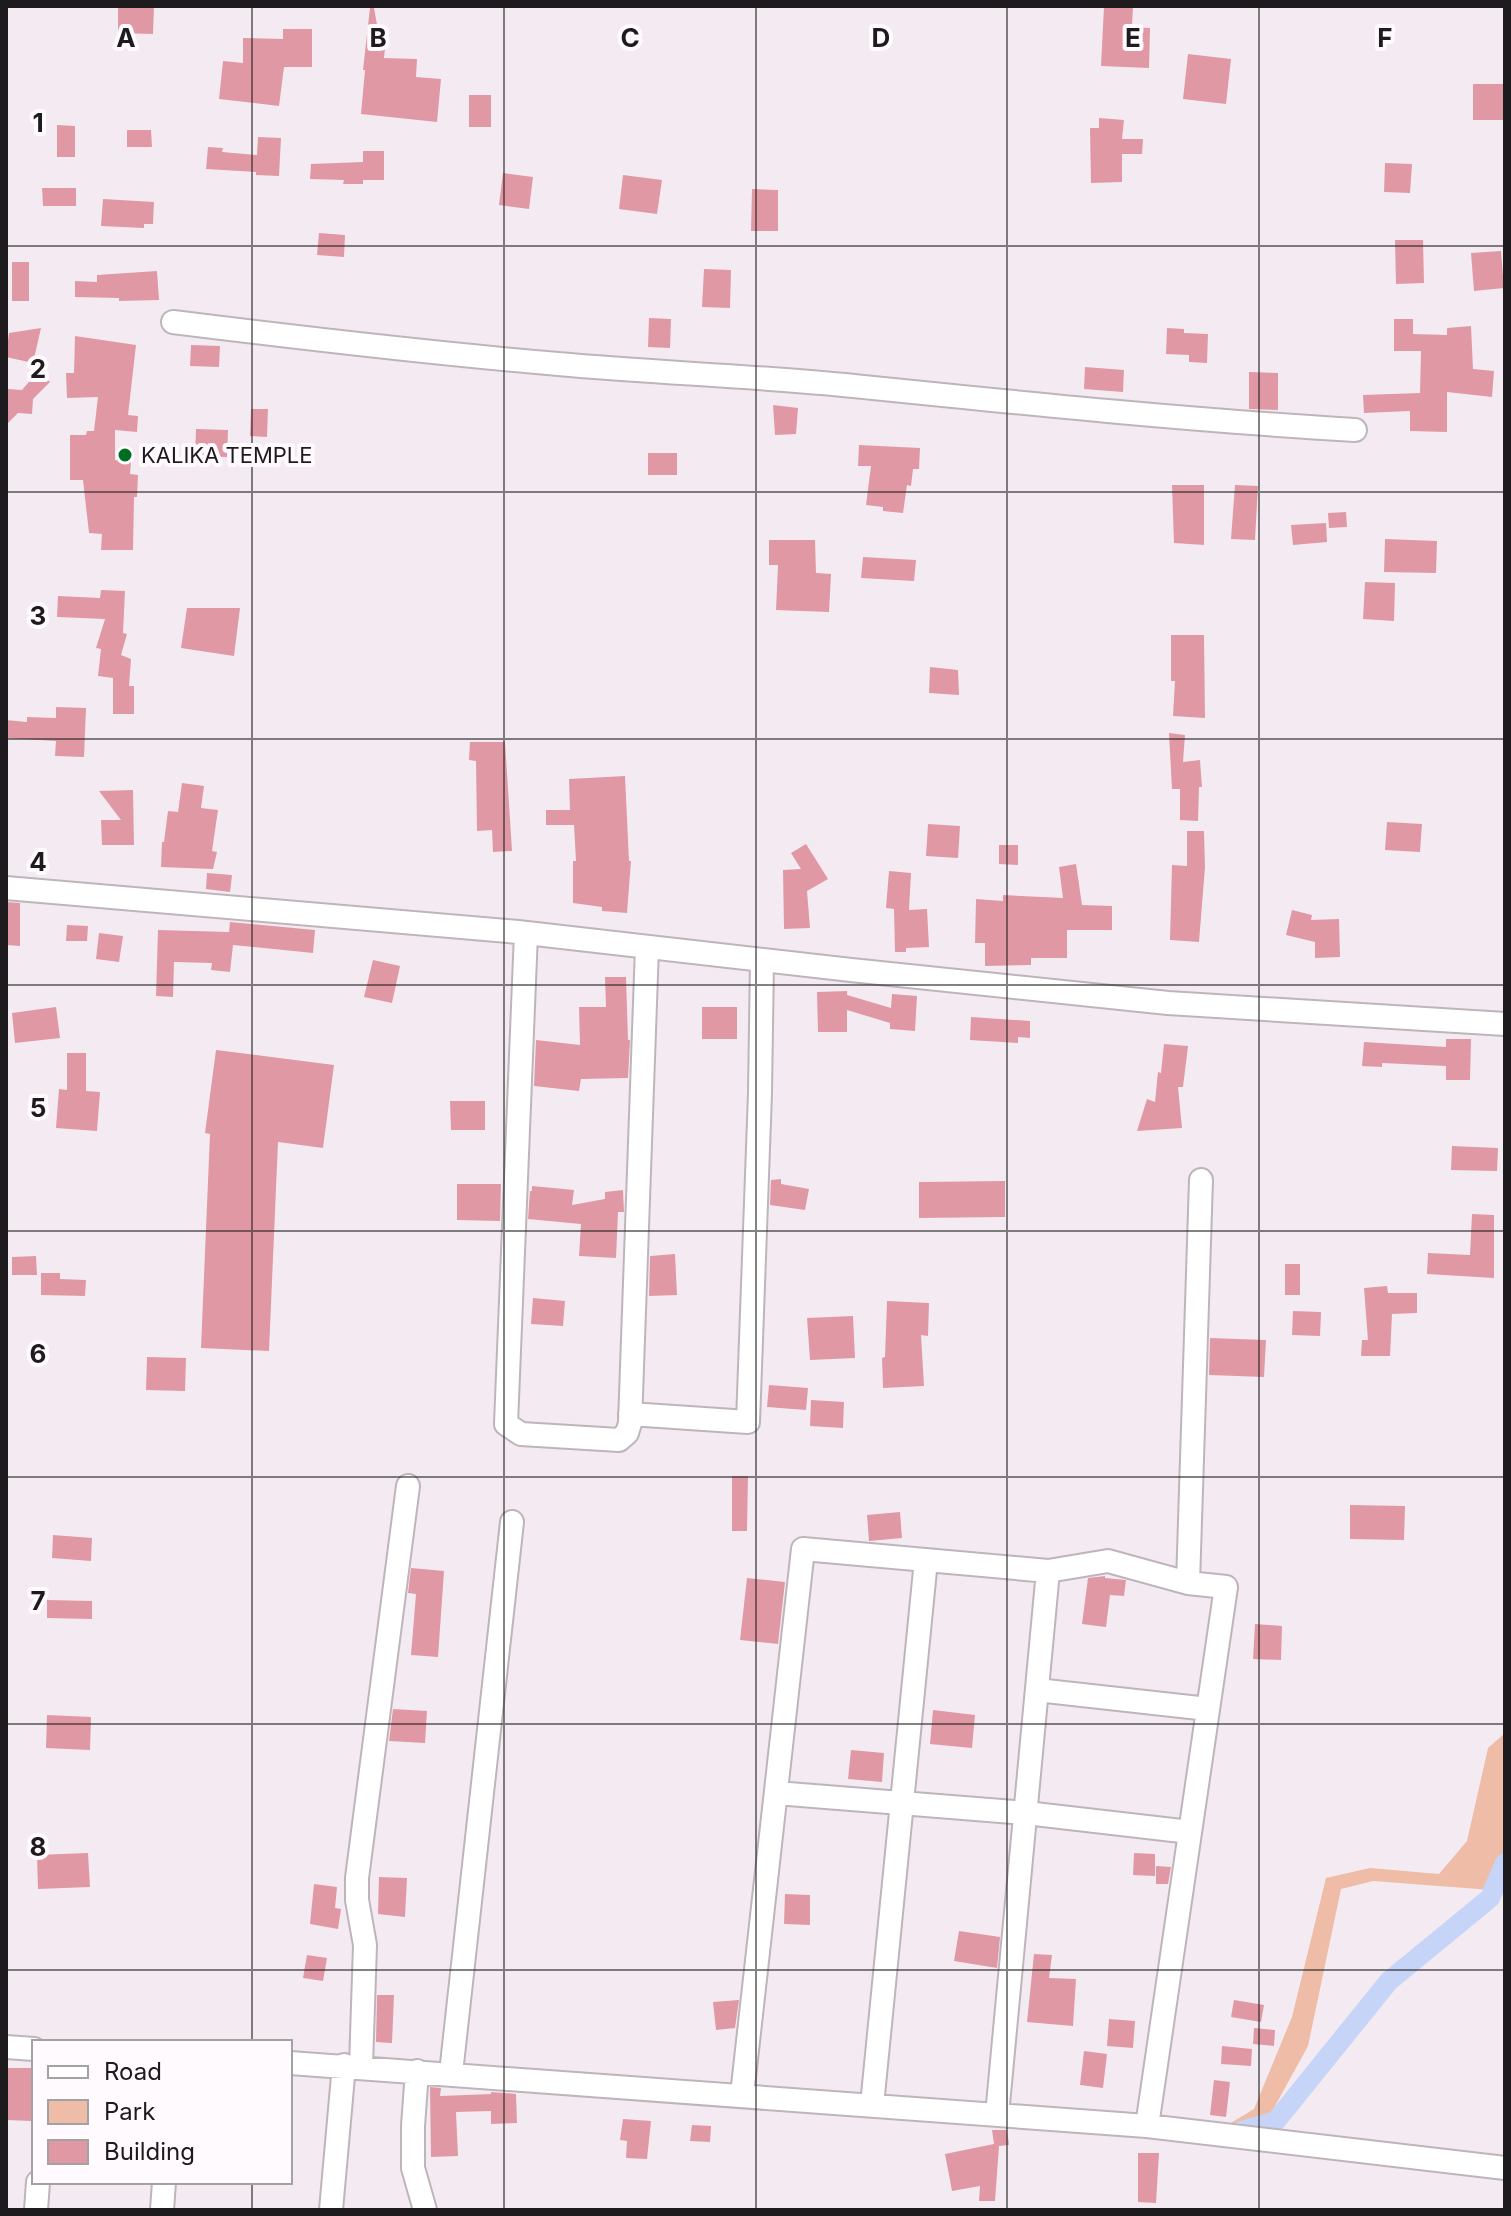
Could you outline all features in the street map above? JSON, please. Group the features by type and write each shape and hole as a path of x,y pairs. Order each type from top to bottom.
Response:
{"street":[{"path":"173,322 379,348 510,360 853,386 1219,422 1355,430"},
{"path":"6,888 526,933 1168,1003 1505,1024"},
{"path":"526,933 506,1424 521,1434 619,1440 627,1433 647,947"},
{"path":"630,1414 748,1422 762,960"},
{"path":"1188,1583 1201,1180"},
{"path":"331,2210 352,2066 365,1945 357,1900 357,1878 408,1486"},
{"path":"451,2073 512,1522"},
{"path":"742,2095 803,1549 1048,1571 1108,1561 1188,1583 1226,1587 1147,2126"},
{"path":"872,2105 926,1560"},
{"path":"997,2115 1048,1571"},
{"path":"1037,1690 1208,1709"},
{"path":"776,1793 1026,1813 1190,1832"},
{"path":"6,2047 32,2049"},
{"path":"292,2063 1147,2126 1505,2168"},
{"path":"417,2071 413,2168 425,2210"},
{"path":"36,2210 38,2184"},
{"path":"162,2210 164,2184"}],"green space":[{"path":"1505,1733 1504,1891 1373,1881 1341,1889 1308,2046 1263,2128 1229,2124 1254,2109 1292,2017 1326,1878 1370,1868 1439,1874 1467,1841 1488,1748"}],"building":[{"path":"118,6 154,6 153,34 118,33"},
{"path":"1104,6 1133,6 1132,27 1150,28 1149,68 1101,66"},
{"path":"370,8 374,8 381,47 385,48 384,58 417,59 416,77 441,79 437,122 361,114"},
{"path":"283,29 312,29 312,67 284,67 279,106 219,99 223,61 243,63 243,38 283,39"},
{"path":"1188,54 1231,59 1226,104 1183,99"},
{"path":"1473,84 1505,84 1505,120 1473,120"},
{"path":"469,95 491,95 491,127 469,127"},
{"path":"1099,118 1124,120 1122,139 1143,139 1142,154 1122,154 1122,182 1091,183 1090,128 1099,128"},
{"path":"57,125 75,126 75,157 57,157"},
{"path":"127,130 151,130 152,147 127,147"},
{"path":"258,137 281,138 279,176 206,169 208,147 223,148 222,152 257,155"},
{"path":"363,151 384,151 384,180 343,184 344,180 310,179 311,164 363,162"},
{"path":"1385,163 1412,164 1410,193 1384,192"},
{"path":"503,173 533,177 529,209 499,205"},
{"path":"623,175 662,180 657,214 619,209"},
{"path":"42,188 76,188 76,206 43,206"},
{"path":"752,189 778,190 778,231 751,231"},
{"path":"103,199 154,202 153,224 144,224 144,228 101,226"},
{"path":"319,233 345,235 344,257 317,255"},
{"path":"1395,240 1423,240 1424,283 1396,284"},
{"path":"1501,251 1504,288 1474,291 1471,253"},
{"path":"12,262 29,262 29,301 12,301"},
{"path":"704,269 731,270 730,308 702,307"},
{"path":"157,271 159,300 119,301 119,298 75,297 75,281 97,282 97,275"},
{"path":"649,318 671,319 670,348 648,347"},
{"path":"1394,319 1413,319 1413,334 1447,335 1447,328 1471,326 1473,369 1494,371 1492,397 1447,392 1447,432 1410,431 1410,411 1364,413 1363,395 1420,393 1421,351 1394,351"},
{"path":"41,328 33,363 6,357 9,333"},
{"path":"1167,328 1184,329 1184,333 1208,334 1207,363 1189,362 1189,355 1166,354"},
{"path":"75,336 136,345 128,415 138,416 137,432 115,430 115,460 131,461 130,474 138,475 137,497 134,497 133,550 101,550 102,534 89,533 83,480 70,480 70,435 86,435 87,431 94,431 98,397 67,398 66,373 74,373"},
{"path":"191,345 220,346 219,367 190,366"},
{"path":"1085,367 1124,370 1123,392 1084,389"},
{"path":"38,371 50,382 33,399 32,414 18,413 7,424 8,389 22,390"},
{"path":"1249,372 1278,373 1278,410 1249,409"},
{"path":"773,405 798,408 796,434 775,435"},
{"path":"251,409 268,409 267,437 250,436"},
{"path":"196,429 228,430 227,457 195,456"},
{"path":"859,445 920,448 919,469 913,469 911,486 907,485 903,513 866,505 871,466 858,466"},
{"path":"648,453 677,453 677,475 648,475"},
{"path":"1172,485 1204,485 1204,545 1174,543"},
{"path":"1235,485 1258,486 1255,540 1231,539"},
{"path":"1346,512 1347,527 1329,528 1328,513"},
{"path":"1326,523 1327,542 1293,545 1291,525"},
{"path":"1385,539 1437,541 1436,573 1384,572"},
{"path":"769,540 815,540 816,573 831,574 829,612 776,610 778,565 769,565"},
{"path":"863,557 916,560 914,581 861,578"},
{"path":"1365,582 1395,583 1394,621 1363,619"},
{"path":"101,590 125,591 123,633 127,634 121,655 131,659 129,686 134,686 134,714 113,714 113,678 98,676 101,649 96,648 105,619 57,617 58,596 100,598"},
{"path":"187,608 240,608 234,656 181,648"},
{"path":"1171,635 1204,635 1205,718 1173,716 1175,681 1171,681"},
{"path":"930,667 958,670 959,695 929,693"},
{"path":"56,707 86,708 84,757 55,756 56,741 6,738 6,720 27,722 27,717 56,718"},
{"path":"1169,733 1185,735 1183,762 1200,760 1202,787 1199,787 1198,821 1180,820 1180,789 1172,789"},
{"path":"470,742 505,742 512,851 493,852 492,830 477,831 476,761 469,760"},
{"path":"625,776 631,861 627,913 602,911 602,907 573,903 573,861 576,861 574,825 546,825 546,810 570,810 569,779"},
{"path":"182,783 204,786 201,808 218,810 212,851 217,852 213,869 161,867 168,811 178,812"},
{"path":"133,790 134,845 102,845 101,820 121,820 99,791"},
{"path":"1387,822 1422,824 1420,852 1385,850"},
{"path":"928,824 960,826 958,858 926,856"},
{"path":"1187,831 1204,831 1205,867 1199,942 1170,940 1172,865 1187,866"},
{"path":"806,844 828,879 807,891 810,928 784,929 783,870 801,869 791,853"},
{"path":"999,845 1018,845 1018,865 999,864"},
{"path":"1076,864 1082,905 1112,906 1112,930 1067,930 1067,958 1031,958 1031,965 985,966 985,943 975,943 976,899 1003,901 1003,895 1063,898 1059,867"},
{"path":"889,871 911,873 909,910 927,909 929,947 895,952 894,909 886,908"},
{"path":"207,873 232,875 230,892 206,889"},
{"path":"6,902 20,903 20,946 6,945"},
{"path":"1292,910 1312,915 1311,920 1339,919 1340,957 1315,958 1315,942 1286,935"},
{"path":"230,922 315,930 313,953 233,945 230,972 211,970 212,963 174,962 173,997 156,996 158,930 229,932"},
{"path":"67,925 88,926 87,941 66,941"},
{"path":"99,933 123,936 119,962 96,959"},
{"path":"373,960 400,966 392,1003 364,997"},
{"path":"605,977 626,977 630,1040 628,1078 581,1079 579,1091 534,1086 536,1040 580,1045 579,1007 606,1007"},
{"path":"847,991 847,995 891,1008 892,994 917,996 915,1031 890,1029 890,1023 847,1010 847,1032 818,1032 817,992"},
{"path":"56,1007 60,1038 15,1043 12,1013"},
{"path":"702,1007 737,1007 737,1039 702,1039"},
{"path":"971,1017 1030,1021 1030,1038 1018,1037 1018,1043 970,1040"},
{"path":"1446,1039 1471,1039 1470,1080 1446,1080 1446,1066 1382,1063 1382,1067 1362,1066 1364,1042 1446,1047"},
{"path":"1164,1044 1188,1046 1183,1087 1178,1087 1182,1128 1137,1131 1147,1099 1155,1102"},
{"path":"216,1050 334,1065 323,1148 278,1142 269,1351 201,1348 210,1134 205,1133"},
{"path":"67,1053 86,1053 86,1091 100,1092 97,1131 56,1128 59,1089 67,1090"},
{"path":"450,1101 485,1101 485,1130 451,1130"},
{"path":"1452,1146 1498,1148 1497,1171 1451,1170"},
{"path":"781,1179 781,1184 809,1189 805,1210 770,1205 771,1180"},
{"path":"1005,1181 1005,1217 919,1218 919,1182"},
{"path":"457,1184 501,1184 500,1221 457,1220"},
{"path":"532,1186 574,1190 572,1205 605,1199 605,1192 623,1190 624,1212 618,1212 616,1258 579,1256 581,1224 528,1219"},
{"path":"1472,1214 1494,1215 1494,1278 1427,1274 1428,1253 1470,1255"},
{"path":"675,1254 677,1295 649,1296 650,1256"},
{"path":"36,1256 37,1275 12,1275 12,1257"},
{"path":"1285,1264 1300,1264 1300,1295 1285,1295"},
{"path":"41,1273 60,1273 60,1279 86,1280 85,1296 41,1295"},
{"path":"1387,1286 1388,1293 1417,1293 1417,1313 1392,1314 1390,1356 1361,1356 1362,1340 1368,1340 1364,1288"},
{"path":"533,1298 565,1301 563,1326 531,1324"},
{"path":"887,1301 929,1303 928,1336 921,1335 924,1386 883,1388"},
{"path":"1293,1311 1321,1312 1320,1336 1292,1335"},
{"path":"853,1316 855,1358 810,1360 807,1318"},
{"path":"1210,1338 1266,1340 1264,1377 1209,1375"},
{"path":"147,1357 186,1358 185,1391 146,1390"},
{"path":"769,1385 808,1388 806,1410 767,1407"},
{"path":"811,1400 844,1402 843,1428 810,1426"},
{"path":"732,1476 748,1476 747,1531 732,1531"},
{"path":"1350,1505 1405,1506 1404,1540 1350,1539"},
{"path":"900,1512 902,1538 869,1541 867,1515"},
{"path":"53,1535 92,1538 91,1561 52,1558"},
{"path":"411,1568 444,1571 438,1657 411,1655 416,1594 408,1593"},
{"path":"1105,1576 1126,1580 1124,1596 1110,1595 1106,1627 1082,1624 1088,1578"},
{"path":"747,1578 785,1582 778,1644 740,1640"},
{"path":"47,1600 92,1601 92,1619 47,1618"},
{"path":"1255,1624 1282,1626 1281,1660 1253,1659"},
{"path":"393,1709 427,1711 425,1743 389,1741"},
{"path":"933,1710 975,1715 972,1748 930,1744"},
{"path":"47,1715 91,1717 90,1750 46,1748"},
{"path":"851,1750 884,1753 882,1782 848,1779"},
{"path":"88,1853 90,1887 38,1889 37,1855"},
{"path":"1134,1853 1155,1854 1155,1876 1133,1875"},
{"path":"1156,1866 1171,1867 1168,1884 1156,1884"},
{"path":"379,1877 407,1878 405,1917 378,1914"},
{"path":"314,1884 337,1887 335,1908 341,1909 338,1929 310,1924"},
{"path":"785,1894 810,1895 810,1925 784,1924"},
{"path":"959,1931 1000,1937 997,1968 954,1961"},
{"path":"1034,1954 1052,1955 1049,1978 1076,1979 1073,2026 1027,2022"},
{"path":"307,1955 327,1958 323,1981 303,1978"},
{"path":"377,1995 394,1995 392,2043 376,2042"},
{"path":"739,2000 735,2028 716,2030 713,2002"},
{"path":"1234,2000 1264,2005 1261,2022 1231,2017"},
{"path":"1109,2019 1135,2021 1133,2048 1107,2046"},
{"path":"1254,2028 1275,2030 1274,2046 1253,2044"},
{"path":"1222,2046 1252,2049 1251,2066 1221,2064"},
{"path":"1084,2051 1107,2054 1103,2088 1080,2085"},
{"path":"6,2068 32,2068 31,2121 6,2120"},
{"path":"1214,2080 1230,2082 1226,2117 1210,2115"},
{"path":"430,2087 441,2088 440,2096 491,2092 516,2094 517,2123 491,2124 491,2111 456,2112 458,2156 431,2157"},
{"path":"623,2119 651,2121 647,2159 626,2158 627,2141 620,2140"},
{"path":"692,2125 711,2126 710,2142 690,2141"},
{"path":"992,2130 1007,2130 1009,2145 999,2146 995,2201 979,2201 980,2186 952,2191 945,2154 994,2144"},
{"path":"1138,2153 1159,2153 1156,2203 1138,2202"}],"waterway":[{"path":"1241,2131 1276,2121 1389,1981 1490,1898 1505,1863"}],"place":[{"name":"KALIKA TEMPLE","path":"125,455"}]}
